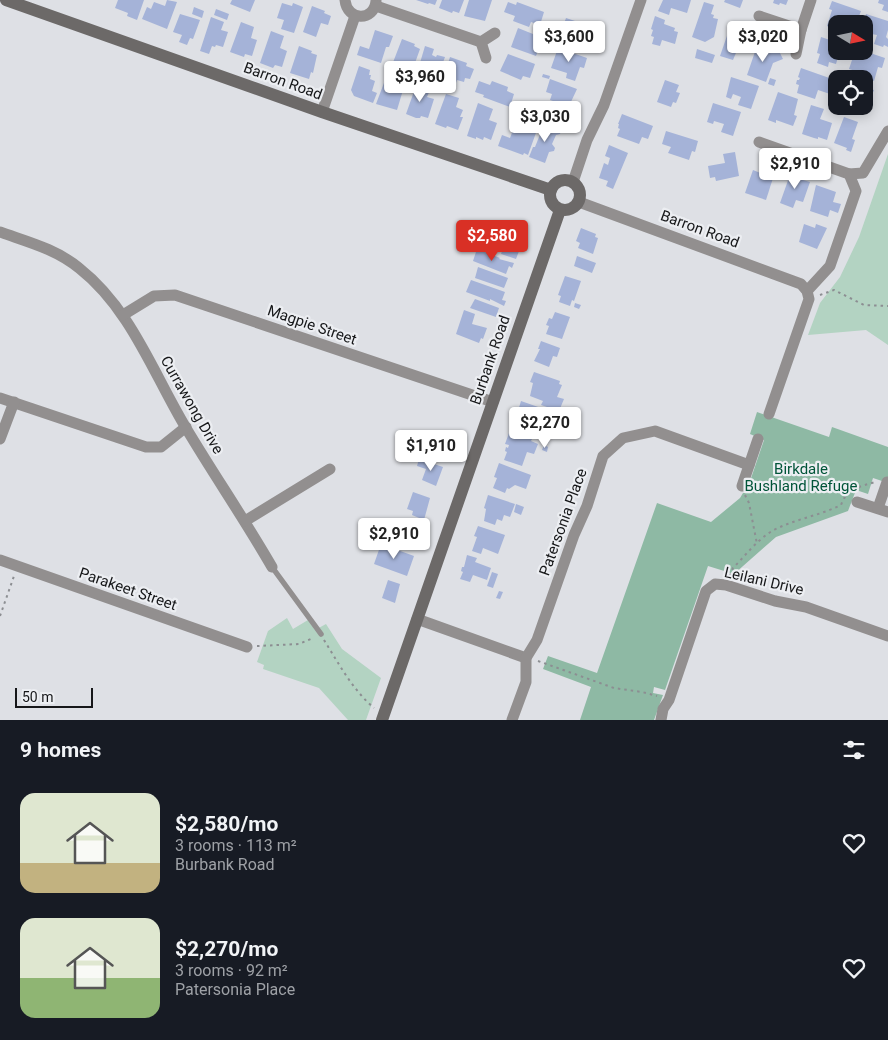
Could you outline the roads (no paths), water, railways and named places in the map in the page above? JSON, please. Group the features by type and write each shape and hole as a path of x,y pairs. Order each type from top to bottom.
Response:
{"street":[{"path":"345,0 348,10 355,16 365,16 373,10 376,3 481,42"},
{"path":"573,182 585,145 604,105 641,0"},
{"path":"796,54 801,30 811,0"},
{"name":"Barron Road","path":"11,1 322,112 551,190"},
{"path":"322,112 355,16"},
{"path":"759,16 801,30"},
{"path":"481,42 495,33"},
{"path":"481,42 486,58"},
{"path":"759,142 849,174 864,173 888,131"},
{"path":"769,414 808,295 830,266 856,191 849,174"},
{"path":"560,181 573,182 579,189 579,202 569,210 560,210 550,199 551,190 560,181"},
{"name":"Barron Road","path":"579,202 801,284 808,295"},
{"name":"Burbank Road","path":"383,718 560,210"},
{"name":"Currawong Drive","path":"0,232 50,249 78,267 103,289 123,315 186,427 245,520 272,568"},
{"name":"Magpie Street","path":"123,315 154,296 174,295 493,402"},
{"path":"0,398 146,447 161,447 186,427"},
{"path":"0,439 14,402"},
{"name":"Patersonia Place","path":"512,720 526,682 526,658 537,640 574,535 587,506 603,456 623,438 655,431 749,466"},
{"path":"742,486 758,439"},
{"path":"245,520 330,469"},
{"path":"857,502 883,510 887,482"},
{"name":"Parakeet Street","path":"0,560 247,647"},
{"name":"Leilani Drive","path":"661,720 706,591 715,584 726,585 775,601 806,607 888,636"},
{"path":"417,620 526,658"}],"lane":[{"name":"Currawong Drive","path":"272,568 321,634"}],"park label":[{"name":"Birkdale Bushland Refuge","path":"801,478"}]}
